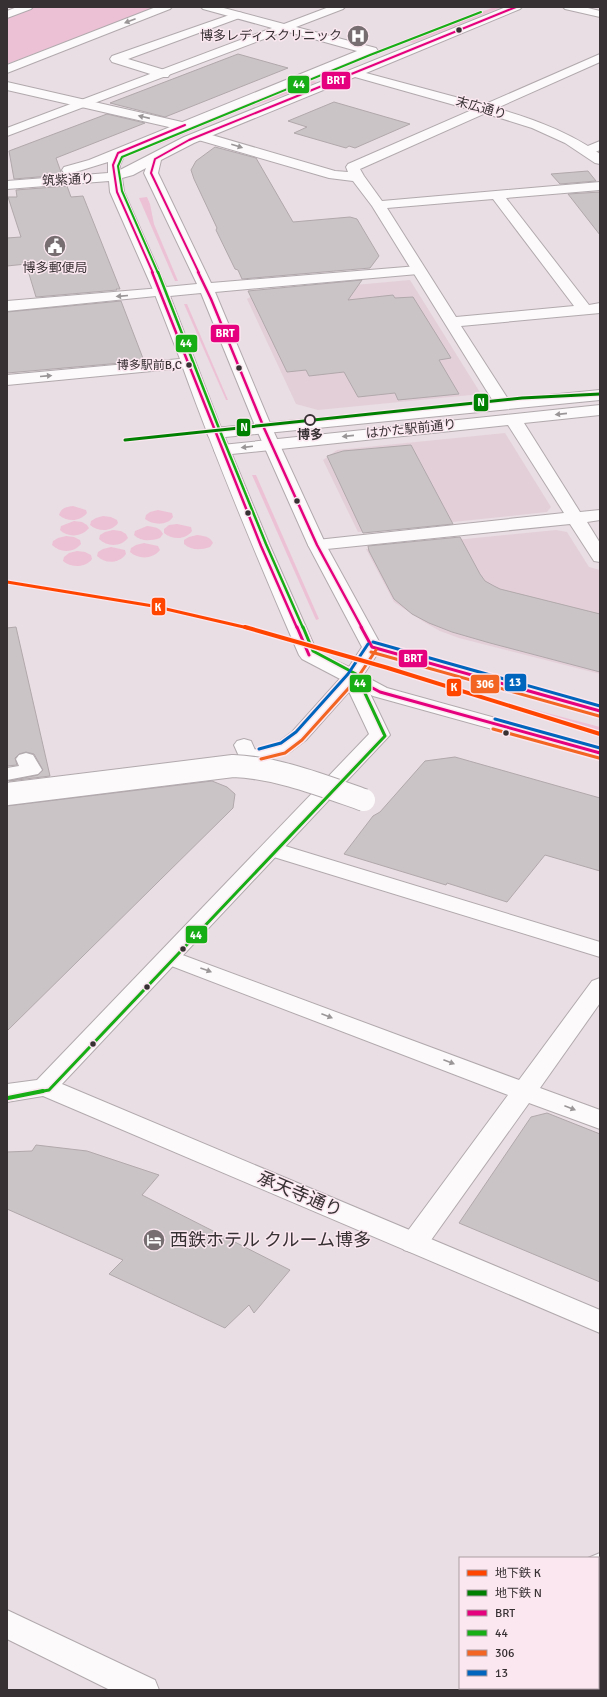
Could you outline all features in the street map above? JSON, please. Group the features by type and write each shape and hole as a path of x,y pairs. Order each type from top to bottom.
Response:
{"street":[{"path":"7,15 27,7"},
{"path":"7,69 166,7"},
{"path":"207,7 394,57"},
{"path":"7,132 86,104 339,7"},
{"path":"72,174 94,163 182,126 368,50 479,7"},
{"name":"筑紫通り","path":"119,178 200,136 516,7"},
{"path":"569,7 600,14"},
{"path":"164,74 116,59 238,15"},
{"path":"600,58 353,167 357,177 378,205 600,557"},
{"name":"末広通り","path":"354,73 533,124 594,148 600,160"},
{"path":"7,86 182,126"},
{"path":"200,136 334,175 357,177"},
{"path":"118,153 113,165 160,292 189,363 218,442 261,546 309,655 380,692 600,753"},
{"path":"155,159 151,173 204,287 264,428 317,545 372,647 600,711"},
{"path":"72,174 100,180 112,186 119,178"},
{"name":"筑紫通り","path":"7,175 72,174 151,180 158,186"},
{"name":"筑紫通り","path":"7,184 72,174"},
{"path":"378,205 600,186"},
{"path":"496,194 585,310"},
{"path":"7,306 204,287 418,270"},
{"path":"452,322 600,308"},
{"path":"7,380 189,363"},
{"name":"はかた駅前通り","path":"218,442 272,444 509,412 600,394"},
{"name":"はかた駅前通り","path":"218,442 264,428 509,412 600,410"},
{"path":"317,545 600,515"},
{"path":"7,794 226,766 252,755 283,748 299,736 352,677 372,647"},
{"path":"7,1093 45,1087 380,735 352,677"},
{"path":"252,755 279,772 364,800"},
{"path":"7,774 31,770 26,759"},
{"path":"272,849 600,950"},
{"path":"169,957 600,1120"},
{"path":"414,1243 600,986"},
{"name":"承天寺通り","path":"45,1087 112,1114 600,1322"},
{"path":"7,1624 143,1690"}],"shaded area":[{"path":"34,7 156,7 7,64 7,17"},
{"path":"494,7 502,7 413,43 408,42"},
{"path":"313,81 317,82 249,107 153,147 175,136"},
{"path":"147,197 154,224 178,281 175,281 139,198"},
{"path":"410,280 481,394 318,410 296,404 247,299 255,294"},
{"path":"184,304 187,304 228,400 226,400"},
{"path":"505,433 551,507 547,512 358,532 323,460 337,450"},
{"path":"252,475 256,475 319,619 316,620"},
{"path":"73,506 86,510 87,513 81,518 73,520 66,519 59,515 64,508"},
{"path":"158,510 172,513 173,517 167,522 160,524 145,519 146,515 150,512"},
{"path":"103,516 111,517 117,520 118,523 112,528 105,530 97,529 90,525 91,521"},
{"path":"74,521 82,522 89,528 79,535 63,533 60,530 61,526"},
{"path":"177,524 191,527 192,531 186,536 179,538 171,537 164,533 164,529 169,525"},
{"path":"147,526 158,529 163,534 160,538 153,540 143,540 134,535 135,531"},
{"path":"113,530 121,531 126,534 128,538 122,543 114,545 102,542 99,539 100,535"},
{"path":"556,530 567,532 589,567 600,570 600,674 459,638 440,631 394,602 366,549"},
{"path":"197,535 208,538 213,543 210,547 200,549 193,549 184,544 184,540"},
{"path":"66,536 74,537 80,540 81,544 75,549 67,551 55,548 52,545 53,541"},
{"path":"144,543 158,546 160,550 150,557 134,555 130,552 131,548"},
{"path":"111,547 125,550 126,554 120,560 112,562 100,559 97,556 98,552"},
{"path":"77,551 85,552 91,555 92,559 86,564 78,566 70,565 63,561 64,557 69,553"},
{"path":"494,699 600,727 600,731 491,702"}],"building":[{"path":"238,54 288,68 165,117 110,103"},
{"path":"334,102 410,124 355,148 349,146 346,148 294,133 307,127 288,121"},
{"path":"107,114 145,123 56,158 62,175 14,179 9,151"},
{"path":"215,147 256,158 293,222 350,217 357,219 379,256 370,268 242,279 238,270 235,269 216,230 217,228 191,170 196,161"},
{"path":"588,171 596,181 560,184 551,174"},
{"path":"67,186 71,197 83,196 120,289 36,297 26,264 7,266 7,238 21,237 8,197 17,197 16,190"},
{"path":"600,192 600,235 568,194"},
{"path":"362,280 348,300 393,295 395,298 413,297 451,358 439,360 459,394 398,400 395,393 358,397 344,372 309,376 306,370 287,372 248,291"},
{"path":"121,301 144,361 7,373 7,312"},
{"path":"411,445 453,524 363,533 327,456 343,451"},
{"path":"460,537 480,574 485,581 494,586 500,589 600,614 600,672 452,632 429,623 412,614 394,599 369,551 368,546"},
{"path":"16,627 50,776 9,781 38,775 43,770 34,754 26,752 19,754 15,758 17,765 7,766 7,628"},
{"path":"455,757 600,798 600,871 545,855 507,902 447,883 446,885 344,854 373,816 380,812 425,761"},
{"path":"212,781 227,787 235,794 233,808 7,1031 7,806"},
{"path":"547,1113 600,1134 600,1282 459,1223 531,1117"},
{"name":"西鉄ホテル クルーム博多","path":"36,1145 87,1151 159,1175 142,1195 290,1270 254,1313 249,1305 225,1328 109,1274 123,1260 7,1209 7,1152 32,1151"}],"metro line":[{"name":"N","path":"125,440 522,398 600,394"},
{"name":"K","path":"7,582 132,602 228,623 335,652 600,734"}],"transit line":[{"name":"BRT","path":"516,7 189,140 155,159 151,173 211,299 264,428 317,545 372,647 600,711"},
{"name":"44","path":"8,1098 49,1090 385,736 356,674 313,651 266,544 220,431 166,290 122,191 118,166 122,157 370,55 481,12"},
{"name":"BRT","path":"185,125 118,153 113,165 117,192 161,292 215,433 261,546 309,655"},
{"name":"13","path":"373,642 600,706"},
{"name":"13","path":"259,749 281,743 296,732 348,674 368,644"},
{"name":"306","path":"261,759 285,753 302,740 356,680 376,650"},
{"name":"306","path":"371,652 599,716"},
{"name":"BRT","path":"352,677 380,692 600,753"},
{"name":"13","path":"495,719 600,748"},
{"name":"306","path":"493,729 599,758"}],"place":[{"name":"博多レディスクリニック","path":"358,36"},
{"name":"博多郵便局","path":"55,246"},
{"name":"博多駅前B,C","path":"189,365"},
{"name":"博多","path":"310,420"},
{"name":"西鉄ホテル クルーム博多","path":"154,1240"}]}
